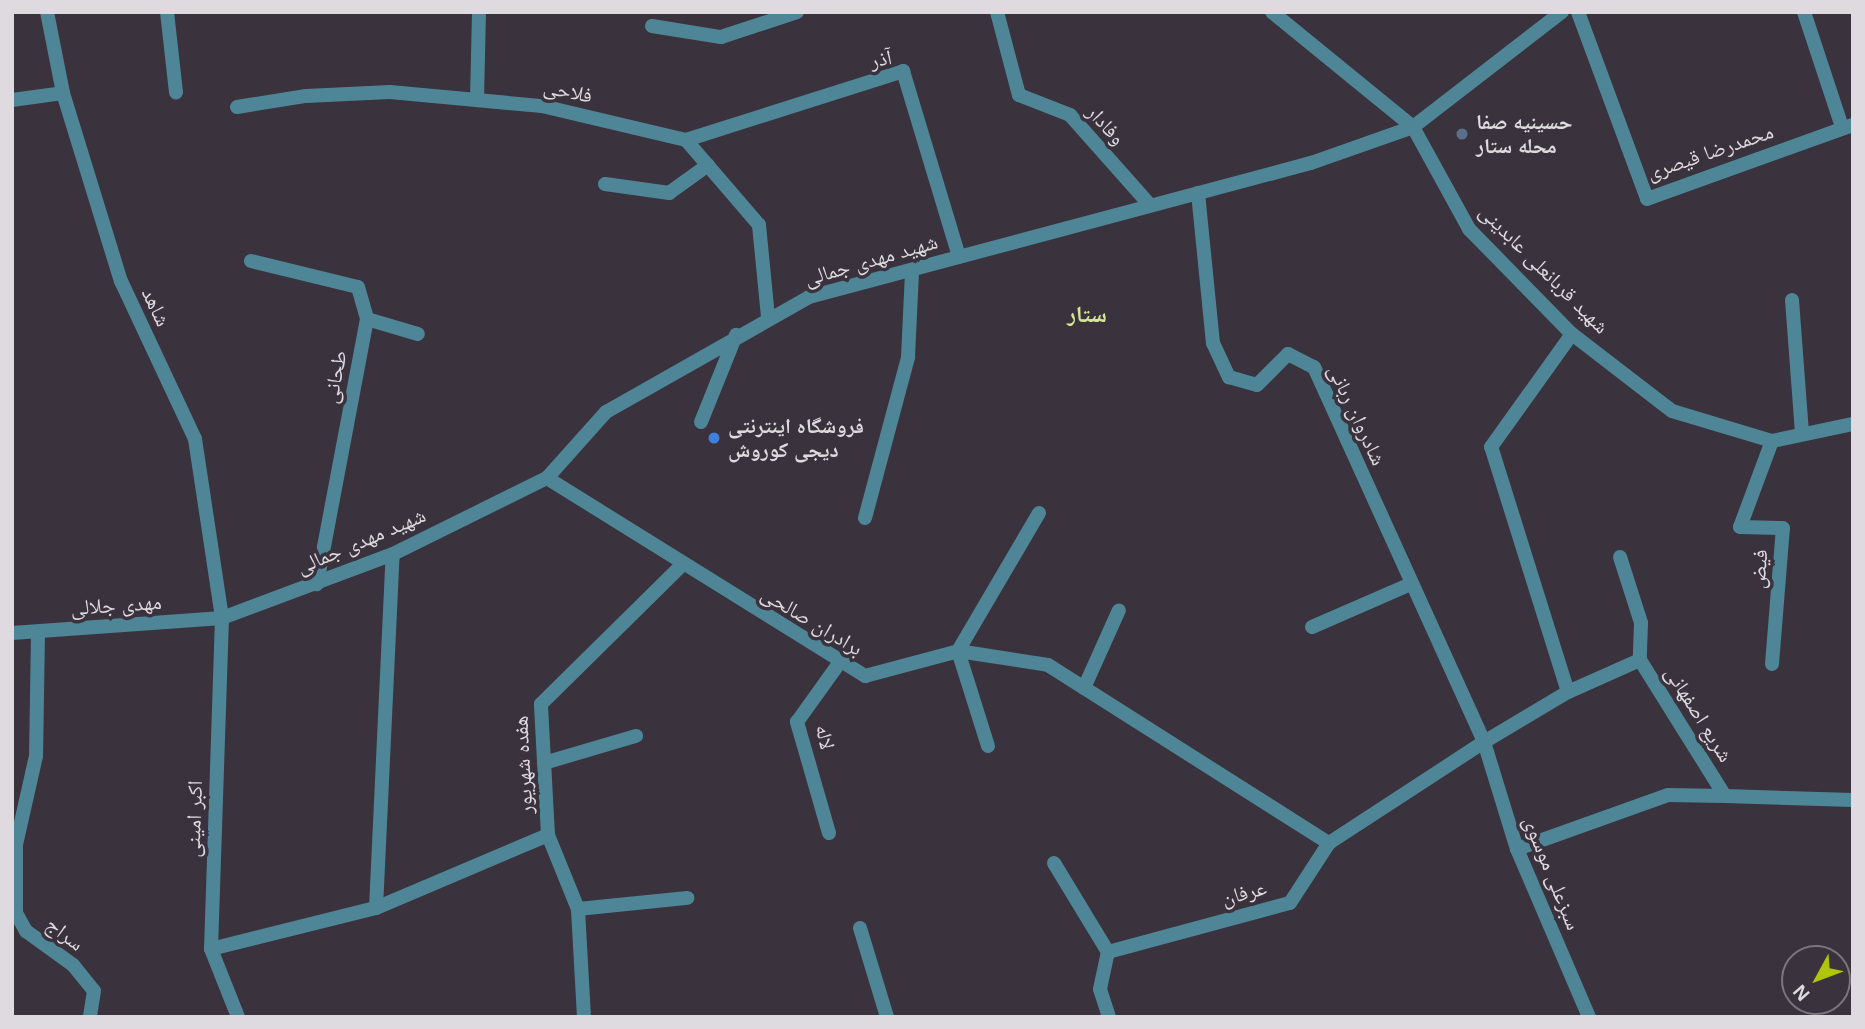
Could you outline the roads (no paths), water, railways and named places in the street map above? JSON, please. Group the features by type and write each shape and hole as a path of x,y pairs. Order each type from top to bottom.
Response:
{"street":[{"name":"شاهد","path":"47,12 63,93 121,281 195,439 222,618"},
{"path":"167,12 176,92"},
{"path":"477,100 480,12"},
{"path":"652,26 721,37 797,12"},
{"name":"وفادار","path":"997,12 1019,95 1070,115 1149,204"},
{"name":"شهید قربانعلی عابدینی","path":"1272,12 1413,127 1469,229 1573,334 1672,411 1772,441 1853,425"},
{"name":"شهید مهدی جمالی","path":"222,618 393,554 547,478 606,412 768,316 808,297 1311,163 1413,127 1562,12"},
{"name":"محمدرضا قیصری","path":"1578,12 1647,199 1847,126"},
{"path":"1804,12 1847,126"},
{"name":"آذر","path":"685,140 903,71 959,257"},
{"name":"فلاحی","path":"237,107 306,96 390,92 542,106 685,140"},
{"path":"12,100 63,93"},
{"path":"685,140 759,225 768,316"},
{"path":"604,184 669,193 708,165"},
{"name":"شادروان ربانی","path":"1198,194 1213,343 1229,377 1257,385 1288,354 1314,367 1484,742"},
{"path":"251,261 358,288 367,319 418,334"},
{"path":"865,518 908,357 912,271"},
{"path":"1792,300 1802,435"},
{"name":"طحانی","path":"317,584 367,319"},
{"path":"1568,692 1491,447 1573,334"},
{"path":"701,422 736,335"},
{"name":"فیض","path":"1772,441 1740,527 1783,528 1772,663"},
{"name":"برادران صالحی","path":"547,478 682,565 864,676 958,651 1048,665 1329,843"},
{"path":"988,746 958,651 1039,513"},
{"path":"376,908 393,554"},
{"path":"1620,557 1641,623 1640,660"},
{"name":"هفده شهریور","path":"584,1017 578,909 548,835 541,704 682,565"},
{"path":"1312,627 1411,584"},
{"path":"1084,688 1119,610"},
{"name":"مهدی جلالی","path":"12,633 222,618"},
{"name":"اکبر امینی","path":"222,618 211,949 238,1017"},
{"name":"سراج","path":"38,632 36,755 16,845 16,913 26,932 73,965 94,991 90,1017"},
{"name":"شریع اصفهانی","path":"1484,742 1568,692 1640,660 1726,796 1853,800"},
{"name":"لاله","path":"829,833 797,722 840,662"},
{"path":"544,764 636,736"},
{"name":"عرفان","path":"1108,952 1290,903 1329,843 1484,742"},
{"name":"سبزعلی موسوی","path":"1484,742 1517,849 1589,1017"},
{"path":"1517,849 1668,795 1726,796"},
{"path":"211,949 376,908 548,835"},
{"path":"1054,863 1108,952 1100,989 1109,1017"},
{"path":"578,909 687,898"},
{"path":"860,928 887,1017"}],"place":[{"name":"حسینیه صفا محله ستار","path":"1462,134"},
{"name":"فروشگاه اینترنتی دیجی کوروش","path":"714,438"}],"district":[{"name":"ستار","path":"1087,314"}]}
